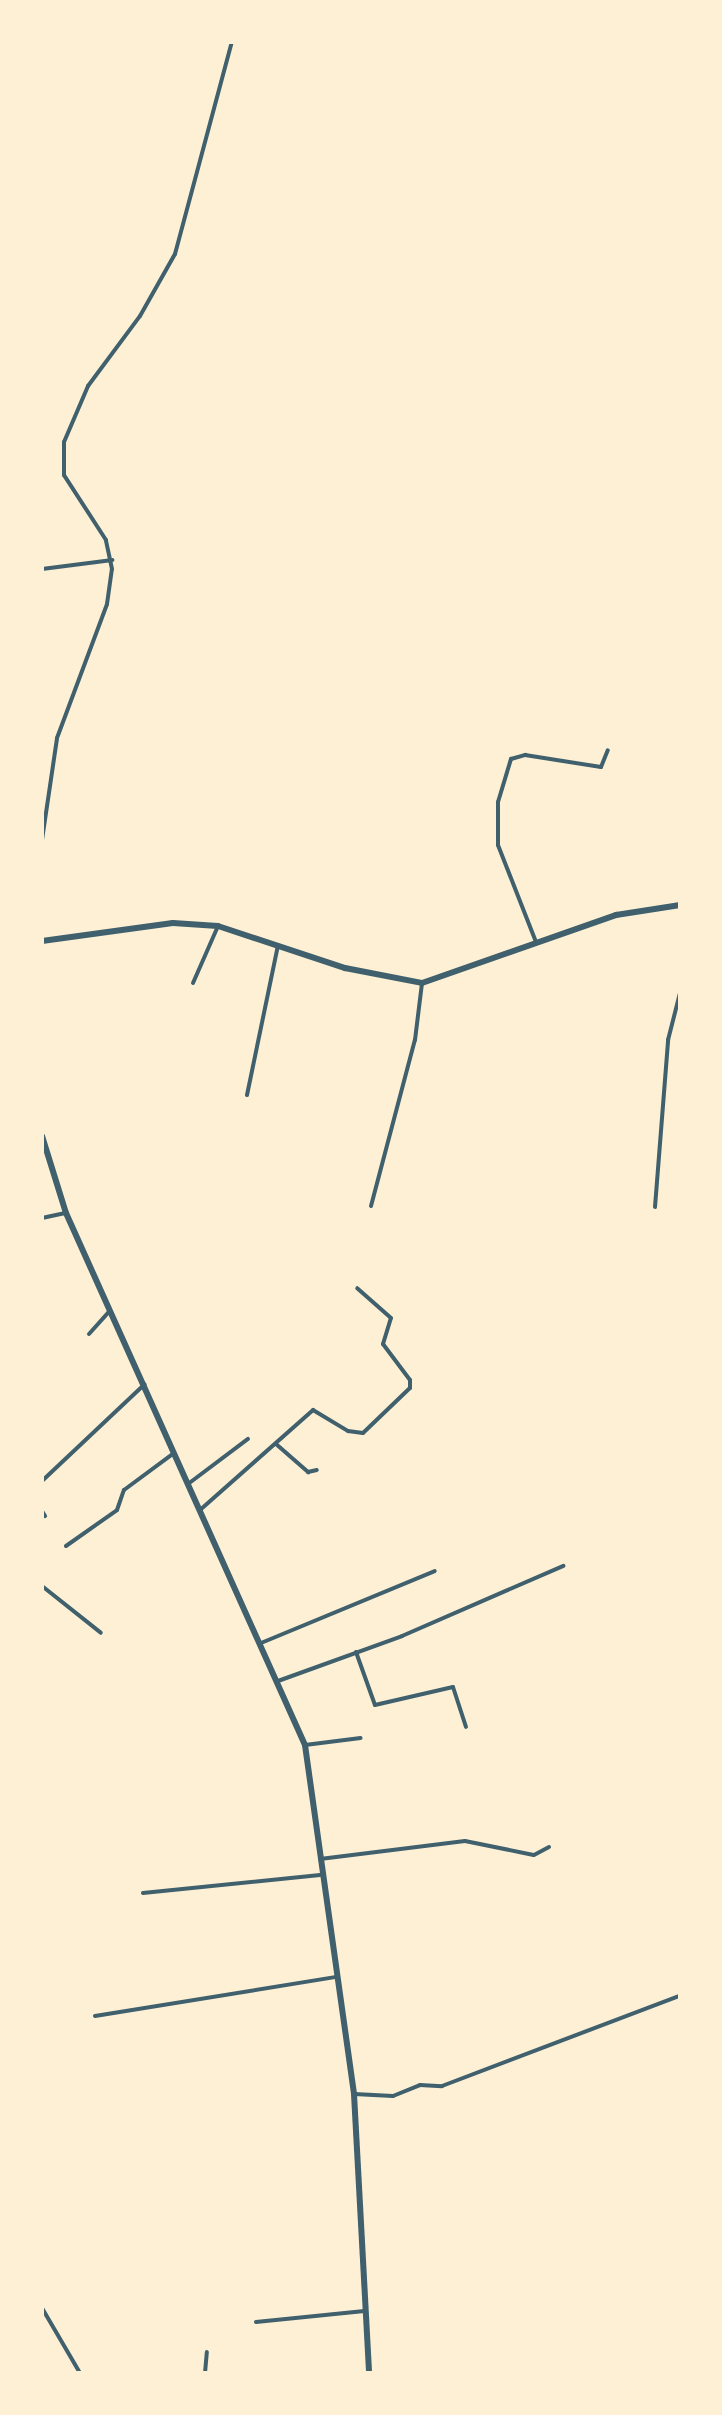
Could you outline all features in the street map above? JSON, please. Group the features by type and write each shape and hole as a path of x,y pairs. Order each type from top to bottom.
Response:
{"street":[{"path":"42,840 54,749 107,604 112,560 106,540 68,487 64,442 88,386 140,316 175,254 232,42"},
{"path":"42,569 112,560"},
{"path":"537,944 498,845 498,802 511,759 525,755 601,767 608,750"},
{"path":"42,941 173,923 218,926 345,968 422,983 642,907 680,905"},
{"path":"193,983 218,926"},
{"path":"247,1095 278,945"},
{"path":"371,1206 415,1040 422,983"},
{"path":"655,1207 668,1040 680,993"},
{"path":"42,1136 66,1213 146,1383 174,1453 305,1745 320,1875 354,2094 369,2373"},
{"path":"42,1218 66,1213"},
{"path":"200,1510 318,1409 348,1431 363,1433 410,1388 410,1380 383,1344 391,1318 357,1288"},
{"path":"89,1334 110,1311"},
{"path":"42,1481 146,1383"},
{"path":"188,1484 248,1439"},
{"path":"276,1444 308,1472 317,1470"},
{"path":"66,1546 117,1510 124,1490 174,1453"},
{"path":"278,1681 563,1566"},
{"path":"261,1643 435,1571"},
{"path":"42,1586 101,1633"},
{"path":"356,1652 375,1705 453,1687 466,1727"},
{"path":"305,1745 361,1738"},
{"path":"318,1860 465,1841 534,1855 549,1847"},
{"path":"143,1893 320,1875"},
{"path":"95,2016 335,1977"},
{"path":"354,2094 393,2096 420,2085 442,2086 679,1996"},
{"path":"42,2308 80,2373"},
{"path":"256,2322 364,2311"},
{"path":"205,2373 207,2352"}]}
